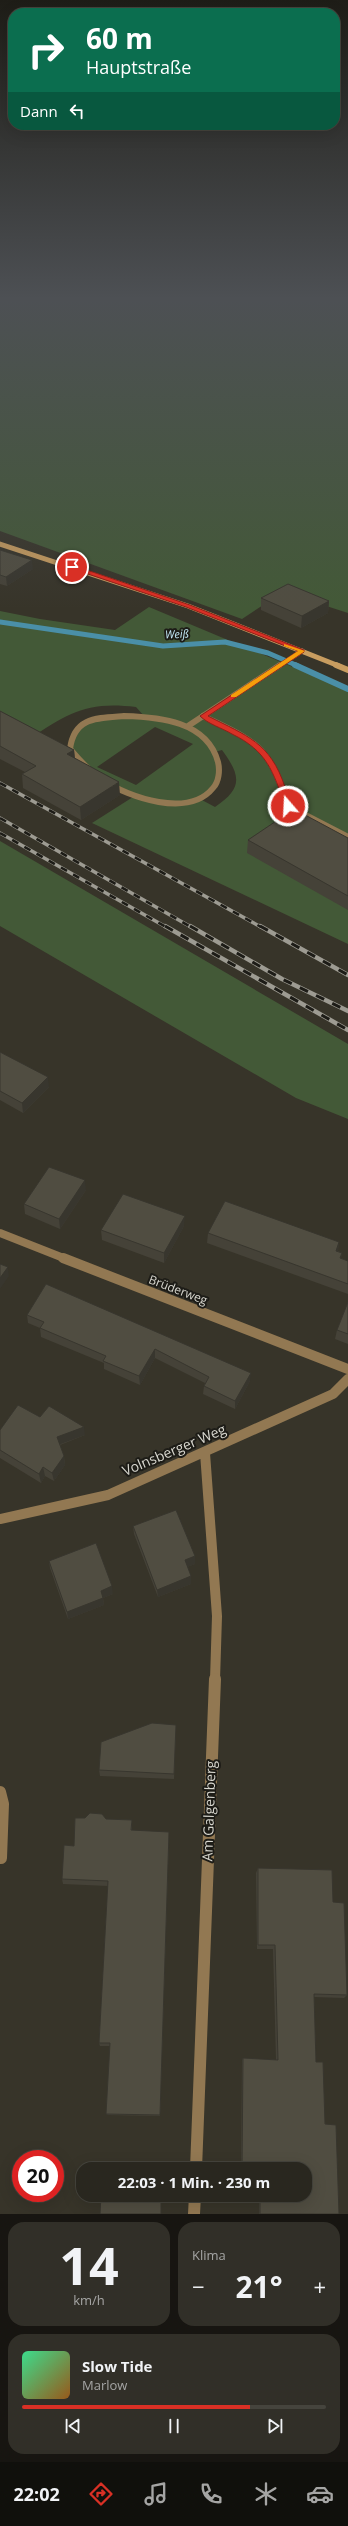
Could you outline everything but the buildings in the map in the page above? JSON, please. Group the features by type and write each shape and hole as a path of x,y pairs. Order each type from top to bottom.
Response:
{"main road":[{"path":"0,544 166,598 348,670"}],"street":[{"path":"188,726 302,651"},
{"path":"203,716 250,740 264,751 278,777 288,806 348,838"},
{"path":"144,717 174,721 188,726 204,737 214,752 219,764 218,778 213,789 200,799 183,803 146,801 134,796 96,775 70,749 70,738 76,728 85,722 98,718 144,717"},
{"name":"Brüderweg","path":"0,1233 348,1369"},
{"name":"Volnsberger Weg","path":"0,1519 108,1494 205,1453 333,1394 348,1379"},
{"name":"Am Galgenberg","path":"196,2162 217,1616 205,1453"},
{"path":"0,1792 3,1804 1,1858"},
{"path":"194,2202 194,2214"}],"green space":[{"path":"0,402 348,402 348,613 283,592 242,619 0,531"},
{"path":"149,607 348,690 348,944 92,823 133,797 107,782 70,749 70,738 85,722 144,716 136,707 104,706 79,711 55,722 29,739 0,723 0,611 40,619 115,630","holes":["155,727 193,744 136,785 97,767","222,750 233,767 236,774 236,781 235,787 231,794 215,807 200,799 218,778 215,752"]},
{"path":"0,841 348,1044 348,1119 296,1098 0,926"}],"waterway":[{"name":"Weiß","path":"0,622 163,646 225,642 268,653 298,666"},
{"name":"Weiß","path":"295,665 348,689"}],"railway":[{"path":"0,783 261,927"},
{"path":"0,818 191,927"},
{"path":"0,833 166,927"},
{"path":"165,926 348,1030"},
{"path":"190,926 282,979 348,1011"},
{"path":"260,926 348,975"}],"slow traffic":[{"path":"234,696 302,651 287,645"}],"route":[{"path":"72,567 188,606 302,651 203,716 250,740 264,751 278,777 288,806"}]}
